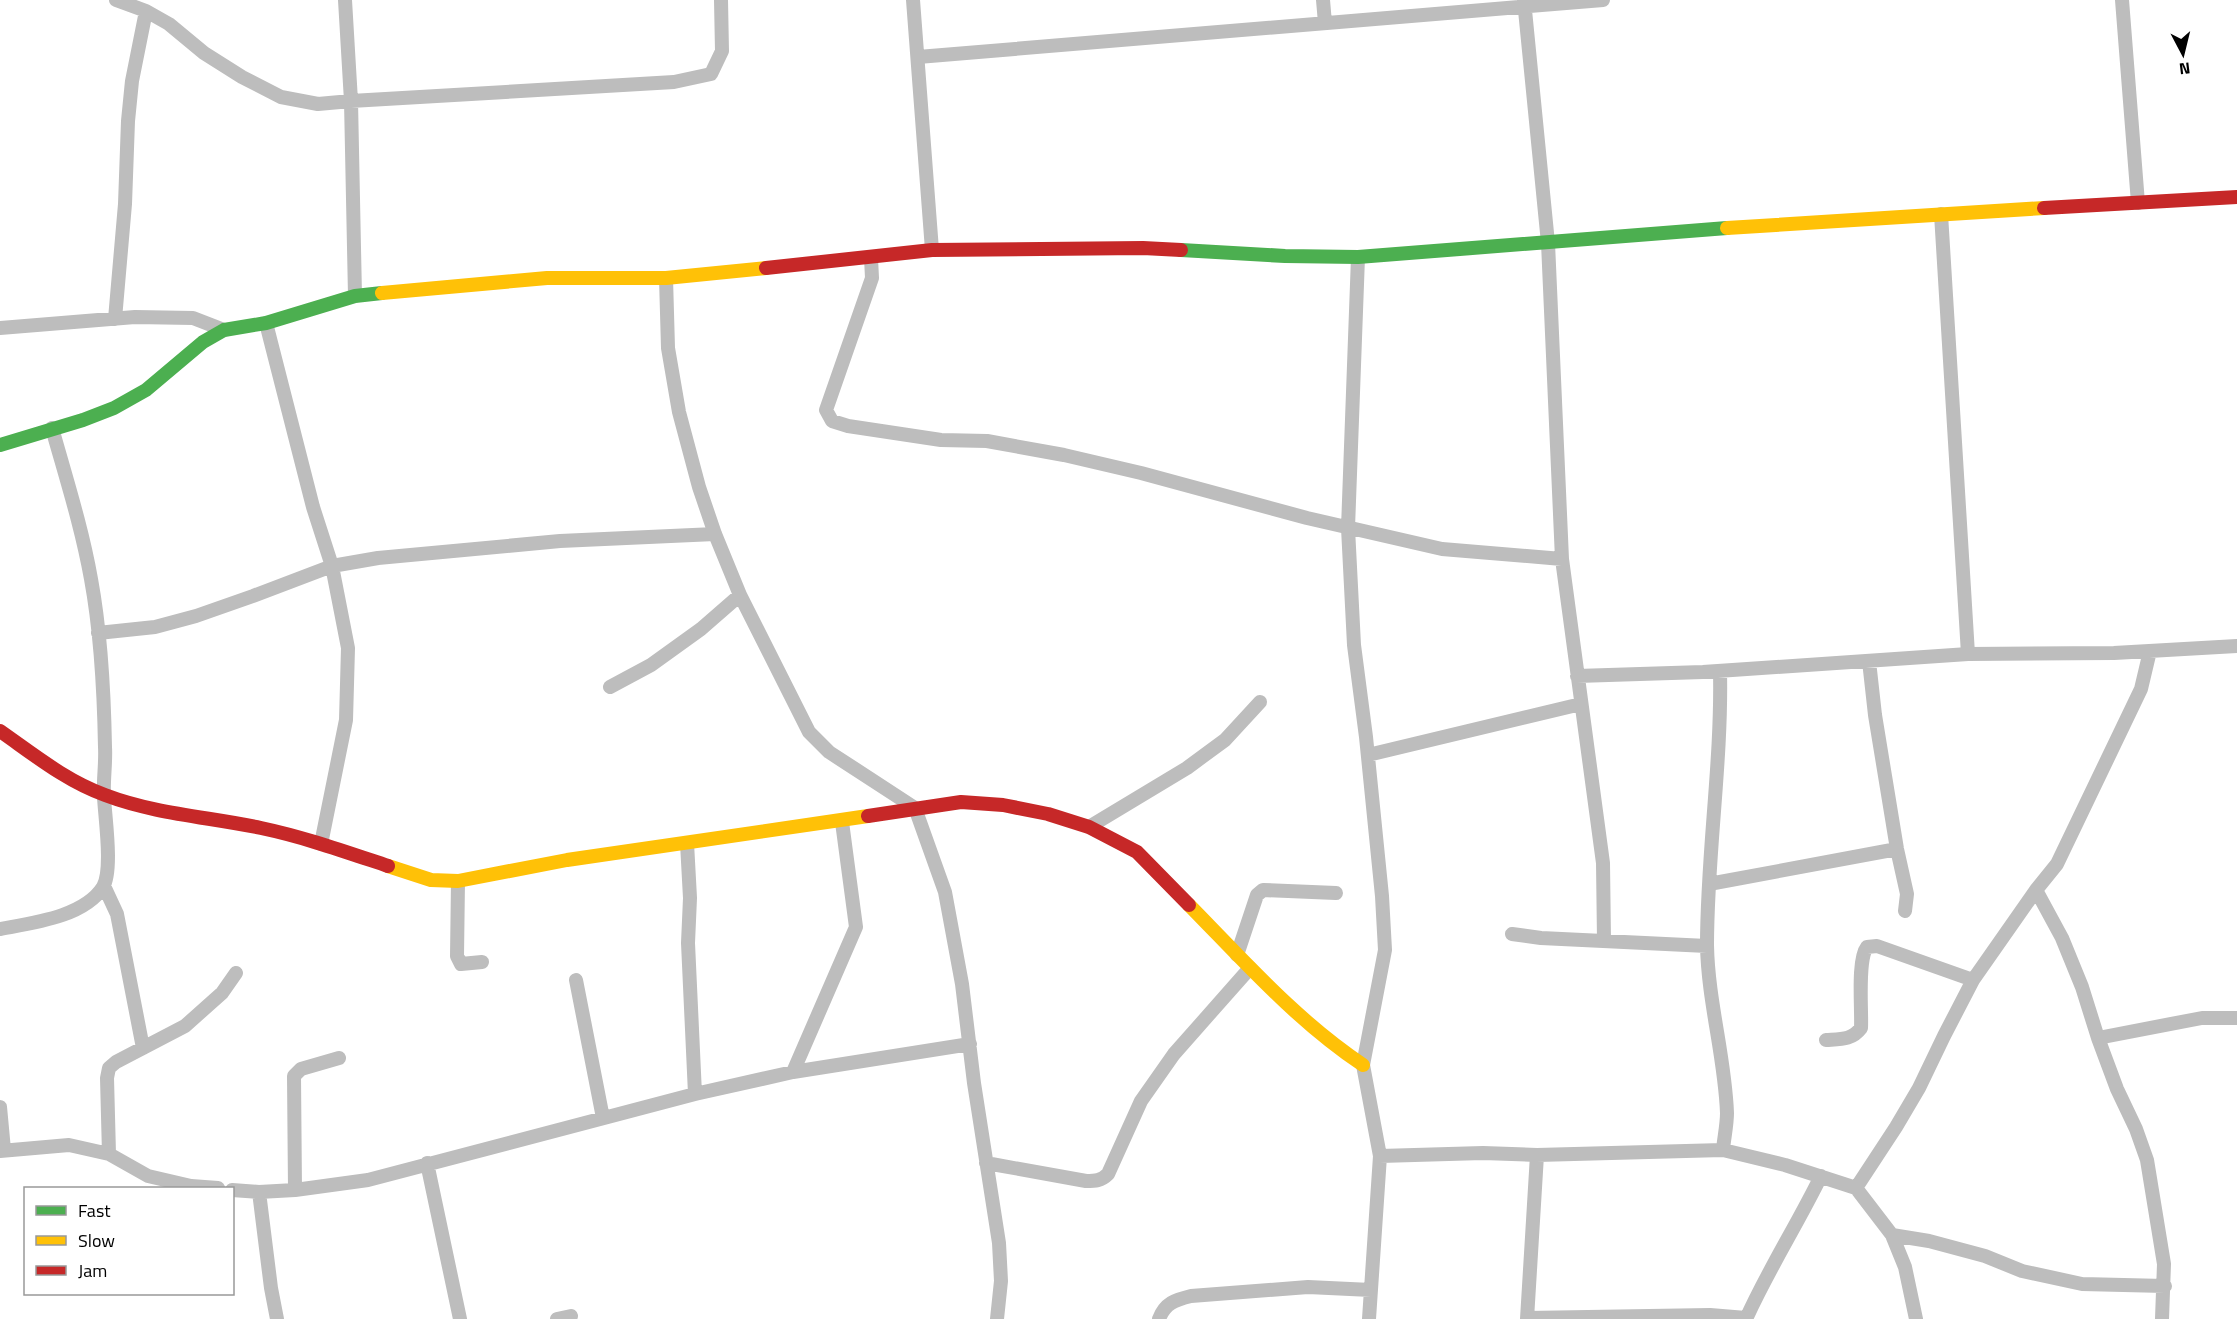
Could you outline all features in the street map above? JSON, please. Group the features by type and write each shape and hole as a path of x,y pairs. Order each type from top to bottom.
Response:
{"street":[{"path":"116,0 146,11 169,24 204,53 242,77 281,97 318,104 351,100 674,82 711,74 722,51 721,0"},
{"path":"345,0 351,100 355,296"},
{"path":"913,0 932,250"},
{"path":"1323,0 1325,24"},
{"path":"918,57 1325,24 1524,3 1603,0"},
{"path":"2122,0 2138,203"},
{"path":"1524,3 1548,243 1562,559 1603,863 1604,941"},
{"path":"115,319 125,204 129,111 134,69 146,11"},
{"path":"0,445 83,420 114,408 146,390 203,342 224,330 266,323 355,296 547,278 666,278 932,250 1143,248 1284,256 1358,257 1810,222 2237,197"},
{"path":"1941,214 1968,654"},
{"path":"1358,257 1348,528 1354,645 1368,754 1385,950 1363,1065 1380,1156 1369,1319"},
{"path":"871,258 872,278 826,410 832,421 848,426 941,440 987,441 1064,455 1348,528 1442,549 1562,559"},
{"path":"666,278 668,348 679,412 699,488 740,595 809,732 829,752 915,808 945,892 962,984 999,1243 1001,1281 997,1319"},
{"path":"0,328 115,319 194,318 224,330"},
{"path":"266,323 313,507 332,566 348,648 346,720 321,844"},
{"path":"0,929 37,922 86,906 104,886 107,870 104,795 106,749 98,633 91,578 73,502 52,429"},
{"path":"98,633 154,627 196,616 332,566 378,558 560,541 715,534"},
{"path":"610,687 651,664 701,628 740,595"},
{"path":"1577,676 1720,671 1968,654 2114,653 2237,646"},
{"path":"1856,1188 1896,1128 1919,1088 1973,980 2057,864 2141,689 2150,651"},
{"path":"1869,661 1897,849 1907,894 1905,911"},
{"path":"1720,671 1721,713 1707,946 1710,991 1718,1029 1727,1115 1723,1150"},
{"path":"1089,827 1187,768 1225,740 1260,702"},
{"path":"1368,754 1581,704"},
{"path":"0,731 64,776 104,795 141,806 262,828 321,844 431,880 458,881 567,860 842,822 961,802 1004,805 1048,814 1089,827 1137,852 1285,1003 1330,1044 1363,1065"},
{"path":"793,1072 856,927 842,822"},
{"path":"687,843 690,898 688,943 695,1094"},
{"path":"1709,884 1897,849"},
{"path":"458,881 457,956 461,964 482,962"},
{"path":"104,886 117,914 142,1048"},
{"path":"1238,955 1257,895 1263,890 1270,888 1336,893"},
{"path":"2036,890 2062,938 2082,987 2116,1089 2136,1129 2147,1160 2161,1240 2164,1286 2162,1319"},
{"path":"1512,934 1707,946"},
{"path":"1826,1040 1847,1039 1856,1035 1861,1028 1863,952 1868,947 1877,946 1973,980"},
{"path":"986,1163 1086,1181 1098,1181 1104,1178 1108,1174 1141,1101 1154,1082 1174,1054 1250,968"},
{"path":"109,1154 107,1078 110,1068 116,1062 185,1026 222,993 236,973"},
{"path":"576,980 603,1118"},
{"path":"2098,1038 2202,1018 2237,1018"},
{"path":"234,1190 259,1192 295,1190 368,1180 695,1094 793,1072 970,1044"},
{"path":"295,1190 294,1076 301,1070 339,1058"},
{"path":"0,1107 2,1151 69,1145 109,1154 148,1176 209,1187"},
{"path":"1380,1156 1723,1150 1785,1165 1856,1188 1892,1235 1905,1267 1916,1319"},
{"path":"1537,1155 1527,1318 1710,1315 1746,1318 1759,1290 1801,1218 1821,1176"},
{"path":"427,1163 460,1319"},
{"path":"259,1192 271,1288 278,1319"},
{"path":"1892,1235 1929,1241 2022,1271 2082,1284 2164,1286"},
{"path":"1159,1319 1164,1307 1173,1300 1191,1296 1308,1287 1371,1290"},
{"path":"557,1319 571,1316"}],"traffic: fast":[{"path":"1181,250 1285,256 1358,257 1727,228"},
{"path":"0,445 83,420 114,408 146,390 203,342 224,330 266,323 355,296 382,293"}],"traffic: slow":[{"path":"1727,228 2044,208"},
{"path":"382,293 547,278 666,278 766,268"},
{"path":"388,866 431,880 458,881 567,860 868,816"},
{"path":"1189,905 1293,1010 1363,1065"}],"traffic: jam":[{"path":"2044,208 2237,197"},
{"path":"766,268 932,250 1143,248 1181,250"},
{"path":"0,731 63,775 105,795 143,807 277,832 388,866"},
{"path":"868,816 961,802 1003,805 1048,814 1089,827 1137,852 1189,905"}]}
